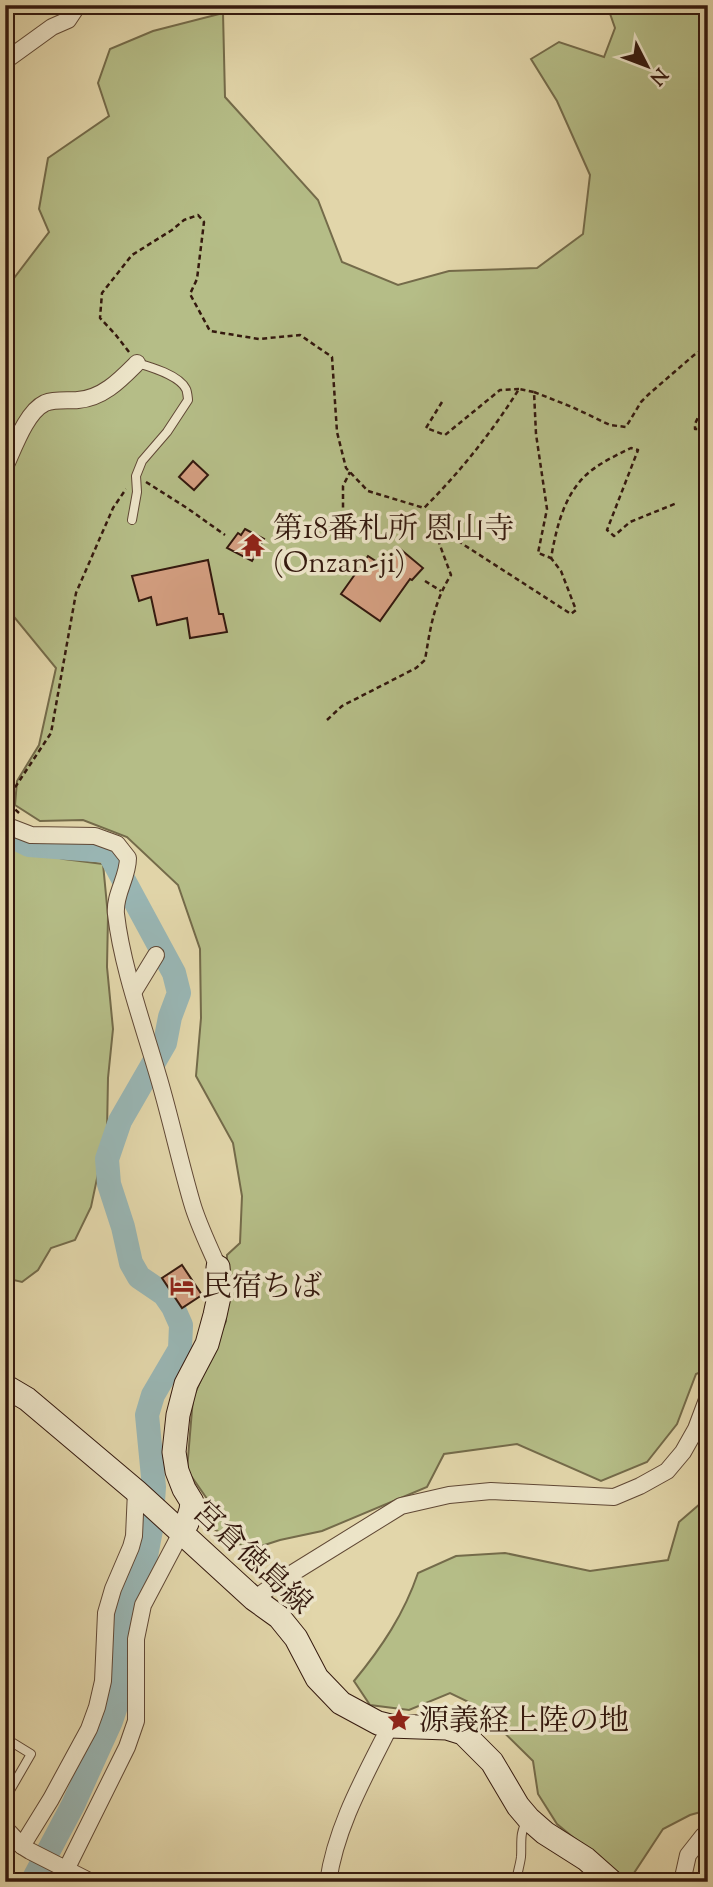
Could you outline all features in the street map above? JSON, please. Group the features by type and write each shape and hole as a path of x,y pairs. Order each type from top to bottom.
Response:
{"main road":[{"path":"174,1527 191,1510 192,1502 177,1471 174,1452 178,1415 186,1384 207,1344 215,1315 220,1292 218,1267"},
{"name":"宮倉徳島線","path":"5,1386 27,1399 254,1599 279,1617 296,1638 317,1678 341,1703 369,1719 390,1726 447,1728 464,1733 492,1762 518,1806 529,1819 545,1833 586,1859 612,1882"}],"street":[{"path":"5,61 52,27 68,20 78,5"},
{"path":"5,467 29,418 44,403 81,400 97,395 116,383 137,363"},
{"path":"5,825 31,835 95,836 117,845 128,858 128,869 118,894 116,911 134,991 162,1086 192,1205 218,1267"},
{"path":"134,991 156,955"},
{"path":"254,1599 401,1506 449,1495 491,1491 614,1497 640,1486 667,1471 683,1452 696,1429 708,1397"},
{"path":"26,1848 89,1729 97,1707 103,1681 106,1613 131,1547 139,1495"},
{"path":"61,1872 127,1747 136,1721 136,1639 143,1605 174,1527"},
{"path":"328,1882 336,1841 390,1726"},
{"path":"5,1828 26,1848 61,1872 91,1882"},
{"path":"682,1882 688,1855 708,1833"}],"lane":[{"path":"132,520 137,492 136,476 142,461 167,432 188,400 187,389 180,382 155,368 137,363"},
{"path":"5,1738 31,1754 5,1799"},
{"path":"516,1882 521,1857 520,1843 524,1824 529,1819"}],"path":[{"path":"137,363 100,318 102,293 132,256 184,220 198,215 204,222 197,279 190,294 210,331 259,339 300,335 332,357 338,432 345,468 368,491 424,508 454,478 499,421 519,388"},
{"path":"442,402 426,428 445,435 500,390 519,388 572,407 610,425 626,427 649,394 708,346"},
{"path":"327,720 342,706 416,668 425,660 441,590 451,575 438,540 439,532 444,532 571,614 576,610 561,571 551,558 538,553 547,509 536,435 534,392"},
{"path":"708,395 695,429 708,419"},
{"path":"551,558 555,531 568,499 584,477 604,462 631,448 638,450 607,530 614,536 629,523 677,503"},
{"path":"343,516 343,486 350,472"},
{"path":"19,814 6,802 51,733 76,593 113,508 136,476 225,534"},
{"path":"425,580 441,590"}],"green space":[{"path":"607,5 708,5 708,1369 696,1374 677,1424 647,1462 601,1481 517,1444 444,1454 427,1487 322,1531 249,1550 209,1526 212,1506 187,1470 193,1398 226,1321 227,1255 240,1243 242,1196 233,1143 196,1076 201,1018 200,949 178,885 127,837 83,820 40,821 15,805 17,781 39,745 56,668 5,606 5,290 49,232 39,209 48,158 109,116 98,83 110,49 153,31 223,13 225,97 318,200 342,262 398,285 449,271 537,268 583,234 590,175 557,101 531,59 559,42 604,57 615,28"},
{"path":"5,846 64,859 103,864 108,916 107,967 113,1029 108,1078 107,1131 91,1207 75,1240 51,1248 38,1270 22,1282 5,1278"},
{"path":"708,1497 708,1810 690,1815 663,1829 632,1876 615,1872 557,1824 538,1794 533,1761 477,1706 450,1693 409,1710 370,1705 354,1681 391,1630 418,1573 456,1556 505,1553 590,1571 668,1560 679,1522"}],"building":[{"path":"193,461 208,475 194,490 179,477"},
{"path":"245,529 264,539 252,561 227,548 238,533 241,535"},
{"path":"399,548 423,568 410,579 380,621 341,594 368,556 385,567"},
{"path":"208,560 219,614 223,614 227,632 190,638 187,618 157,625 151,597 139,601 132,576"},
{"name":"民宿ちば","path":"182,1265 202,1295 182,1308 162,1278"}],"waterway":[{"path":"5,833 29,845 108,851 174,973 179,993 170,1017 165,1043 120,1121 107,1159 109,1184 131,1263 139,1277 164,1294 181,1325 180,1349 153,1395 147,1415 154,1487 151,1530 146,1556 121,1618 120,1694 111,1721 73,1805 32,1882"}],"place":[{"name":"第18番札所 恩山寺 (Onzan-ji)","path":"253,545"},
{"name":"民宿ちば","path":"182,1286"},
{"name":"源義経上陸の地","path":"399,1720"}]}
